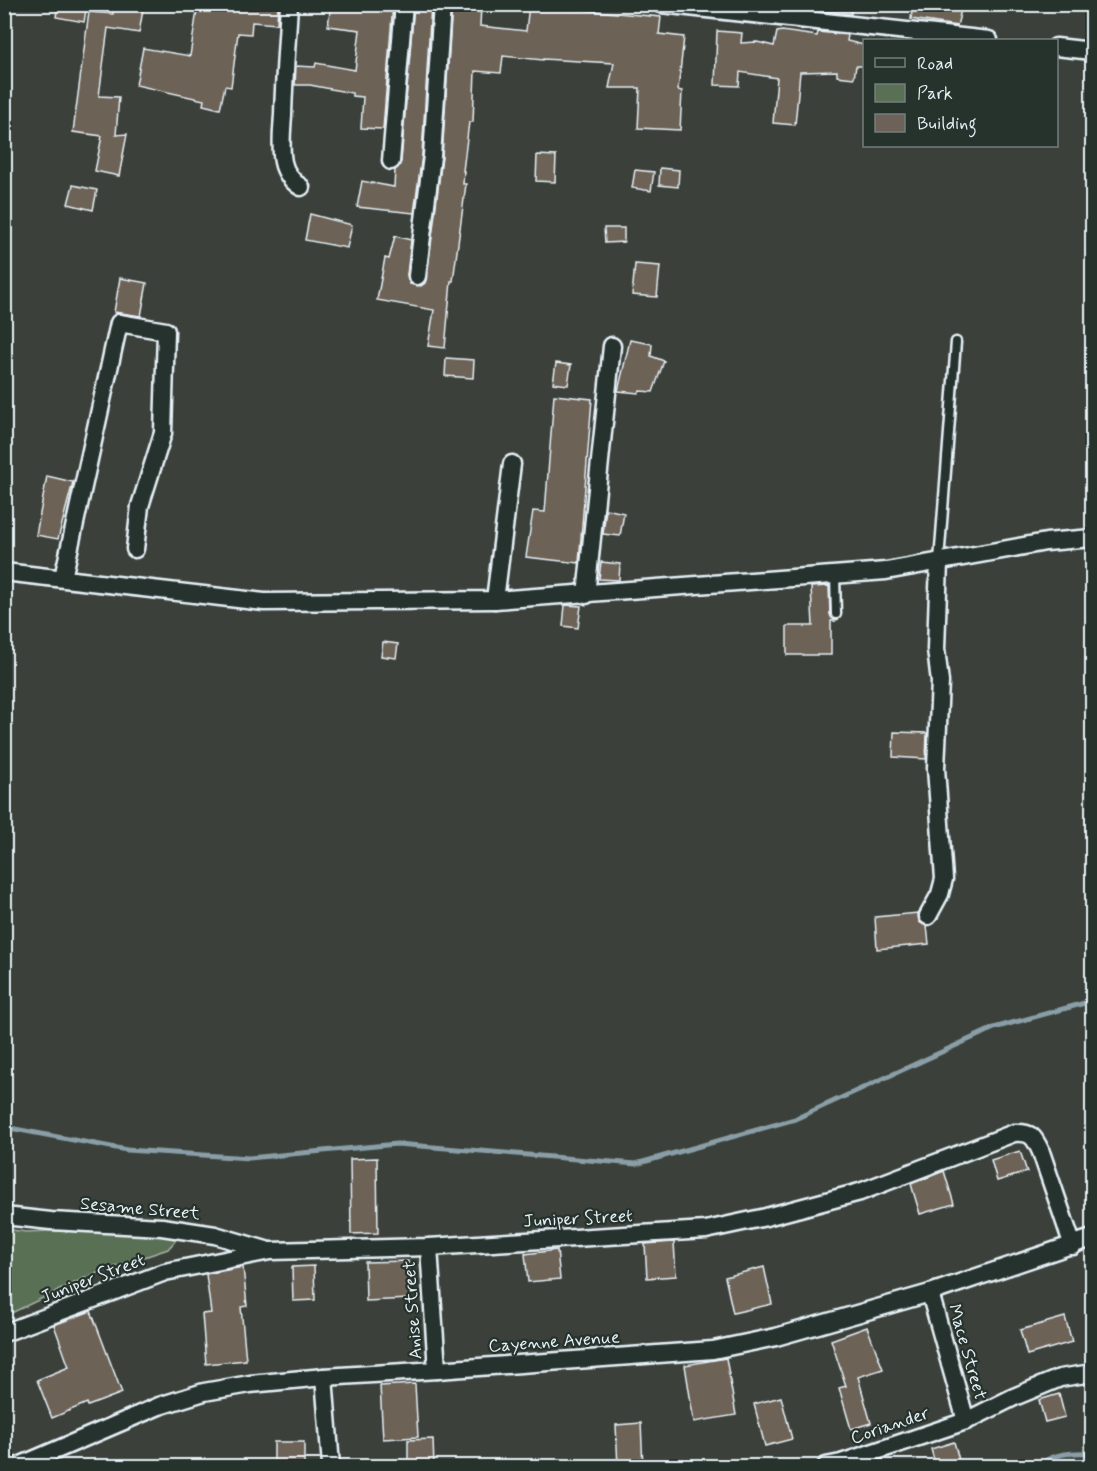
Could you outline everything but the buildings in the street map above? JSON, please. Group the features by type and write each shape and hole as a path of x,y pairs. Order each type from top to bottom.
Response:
{"street":[{"path":"289,4 282,148 283,163 287,172 292,181 301,187"},
{"path":"392,161 404,4"},
{"path":"417,276 432,156 442,4"},
{"path":"661,4 980,39"},
{"path":"1058,47 1092,51"},
{"path":"63,578 119,323 166,331 163,433 140,506 135,549"},
{"path":"586,595 612,346"},
{"path":"495,600 513,464"},
{"path":"4,572 264,602 495,600 886,571 1046,542 1092,538"},
{"path":"928,916 940,894 944,879 936,768 940,682 936,650 939,561"},
{"name":"Juniper Street","path":"4,1333 165,1272 270,1251 429,1247 706,1230 860,1192 1014,1133 1025,1132 1035,1138 1041,1152 1073,1246"},
{"name":"Sesame Street","path":"4,1216 162,1227 215,1235 270,1251"},
{"name":"Cayenne Avenue","path":"19,1467 159,1406 204,1392 250,1384 324,1377 713,1350 776,1337 930,1293 1092,1238"},
{"name":"Anise Street","path":"429,1247 437,1370"},
{"name":"Mace Street","path":"930,1293 966,1421"},
{"name":"Coriander","path":"825,1467 966,1421 1014,1396 1060,1378 1092,1373"},
{"path":"324,1377 331,1467"}],"lane":[{"path":"939,561 956,342"},
{"path":"835,576 836,614"}],"path":[{"path":"4,294 10,295"}],"green space":[{"path":"5,1229 26,1232 91,1229 167,1233 176,1240 168,1249 91,1275 5,1316"}],"waterway":[{"path":"4,1127 127,1150 249,1158 397,1144 636,1164 795,1119 994,1028 1092,1001"},
{"path":"1038,1466 1056,1456 1070,1453 1092,1453"}]}
